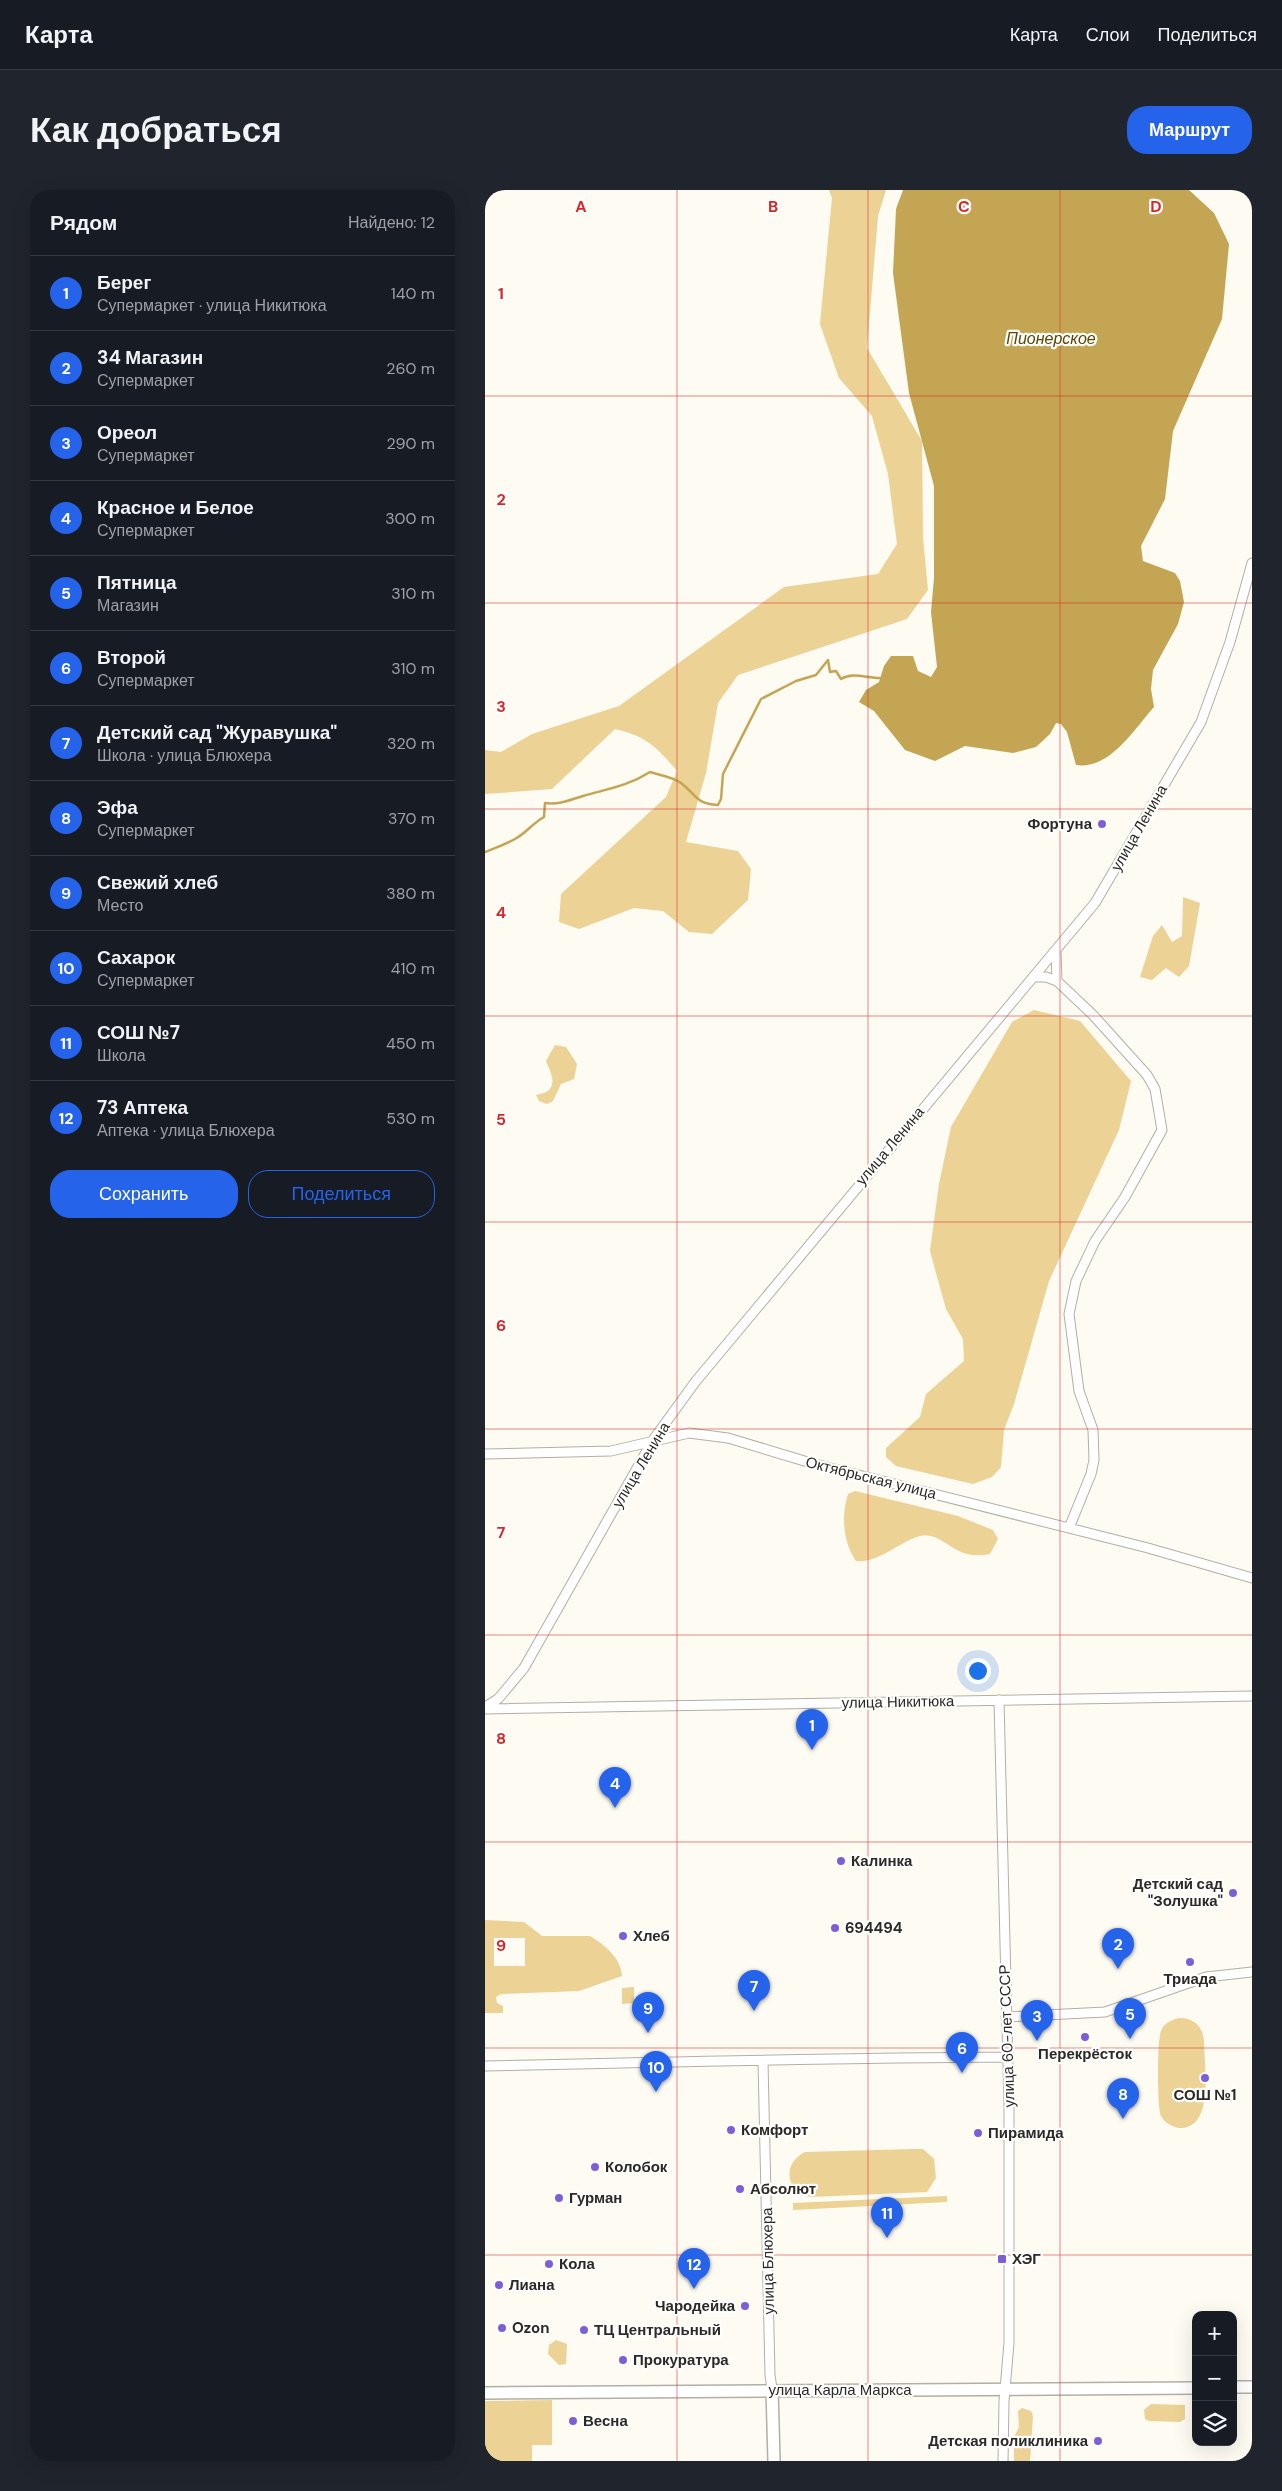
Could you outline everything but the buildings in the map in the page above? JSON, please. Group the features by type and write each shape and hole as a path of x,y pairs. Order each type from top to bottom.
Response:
{"street":[{"name":"улица Ленина","path":"485,1708 498,1699 523,1668 653,1440 715,1358 940,1086 1095,903 1201,722 1230,642 1252,563"},
{"path":"1057,950 1057,981"},
{"path":"1034,977 1046,977 1057,981 1093,1015 1147,1075 1155,1089 1162,1130 1125,1197 1095,1241 1076,1281 1069,1314 1079,1391 1093,1430 1093,1460 1091,1474 1069,1528"},
{"name":"Октябрьская улица","path":"485,1454 611,1451 689,1433 728,1438 811,1463 1069,1528 1252,1578"},
{"name":"улица Никитюка","path":"485,1708 1252,1696"},
{"name":"улица 60-лет СССР","path":"999,1700 1007,2057 1009,2344 1003,2461"},
{"path":"1006,2017 1111,2011 1207,1977 1252,1972"},
{"path":"485,2066 763,2061 801,2058 1007,2057"},
{"name":"улица Блюхера","path":"763,2061 769,2375 772,2390 774,2461"},
{"path":"1237,2387 1252,2387"},
{"name":"улица Карла Маркса","path":"485,2393 1192,2388"}],"shaded area":[{"path":"829,190 886,190 878,216 867,348 922,441 923,538 928,590 907,619 738,675 718,703 706,773 686,842 738,851 751,869 748,900 712,934 689,932 663,911 634,908 579,929 559,922 561,894 666,797 677,771 657,749 643,739 615,729 552,789 485,794 485,750 501,752 532,734 619,706 784,587 878,574 897,544 888,474 872,416 839,378 820,324 832,198"},
{"path":"1183,897 1200,903 1189,966 1179,977 1166,968 1152,980 1140,977 1153,936 1162,925 1172,942 1182,936"},
{"path":"1034,1010 1080,1021 1131,1081 1119,1130 1049,1281 1014,1404 1004,1430 1001,1467 992,1477 973,1484 896,1466 886,1457 886,1448 920,1417 926,1394 964,1361 963,1339 946,1309 930,1251 939,1184 951,1127 1012,1022"},
{"path":"555,1045 566,1047 577,1064 574,1079 561,1084 553,1101 547,1104 539,1101 536,1095 546,1092 551,1087 552,1076 546,1061"},
{"path":"855,1491 958,1516 993,1530 998,1539 990,1554 974,1555 959,1551 936,1538 925,1535 912,1539 881,1556 864,1561 856,1561 848,1546 844,1520 848,1494"},
{"path":"485,1920 524,1922 542,1936 590,1936 611,1953 619,1963 622,1976 579,1991 501,1994 496,1997 497,2003 503,2006 503,2013 485,2013","holes":["494,1938 525,1938 525,1966 494,1966"]},
{"path":"634,1987 634,2003 622,2004 622,1988"},
{"path":"1185,2018 1194,2022 1202,2032 1206,2080 1203,2108 1198,2119 1190,2126 1179,2128 1169,2124 1161,2116 1158,2073 1161,2031 1168,2022"},
{"path":"923,2149 934,2159 936,2178 927,2192 811,2197 799,2194 791,2183 791,2166 794,2160 805,2152"},
{"path":"947,2196 947,2202 793,2210 793,2203"},
{"path":"556,2340 567,2344 566,2364 559,2365 548,2354 549,2345"},
{"path":"552,2400 552,2445 532,2445 532,2461 485,2461 485,2401"},
{"path":"1151,2404 1185,2405 1185,2419 1180,2422 1149,2421 1145,2419 1144,2410"},
{"path":"1022,2408 1031,2411 1033,2416 1030,2461 1014,2461 1014,2437 1019,2427 1018,2411"}],"water":[{"name":"Пионерское","path":"903,190 1189,190 1214,213 1229,244 1222,319 1173,431 1165,499 1141,546 1143,561 1175,573 1180,581 1184,602 1178,624 1153,670 1151,689 1154,707 1110,755 1088,765 1076,765 1067,732 1061,724 1056,723 1050,734 1036,747 1013,753 965,746 935,761 905,750 874,711 859,702 866,690 879,682 884,666 891,656 913,656 918,671 931,677 937,667 931,612 934,578 934,486 909,393 893,273 896,209"}],"waterway":[{"path":"485,852 515,839 544,817 545,803 564,802 617,787 634,781 650,772 678,781 700,800 705,803 718,805 721,799 723,774 761,699 796,681 816,675 828,660 830,672 836,671 841,679 850,676 880,678"}],"place":[{"name":"Фортуна","path":"1102,824"},
{"name":"Берег","path":"812,1750"},
{"name":"Красное и Белое","path":"615,1808"},
{"name":"Калинка","path":"841,1861"},
{"name":"Детский сад \"Золушка\"","path":"1233,1893"},
{"name":"694494","path":"835,1928"},
{"name":"Хлеб","path":"623,1936"},
{"name":"Триада","path":"1190,1962"},
{"name":"34 Магазин","path":"1118,1969"},
{"name":"Детский сад \"Журавушка\"","path":"754,2011"},
{"name":"Свежий хлеб","path":"648,2033"},
{"name":"Перекрёсток","path":"1085,2037"},
{"name":"Пятница","path":"1130,2039"},
{"name":"Ореол","path":"1037,2041"},
{"name":"Второй","path":"962,2073"},
{"name":"СОШ №1","path":"1205,2078"},
{"name":"Сахарок","path":"656,2092"},
{"name":"Эфа","path":"1123,2119"},
{"name":"Комфорт","path":"731,2130"},
{"name":"Пирамида","path":"978,2133"},
{"name":"Колобок","path":"595,2167"},
{"name":"Абсолют","path":"740,2189"},
{"name":"Гурман","path":"559,2198"},
{"name":"СОШ №7","path":"887,2238"},
{"name":"ХЭГ","path":"1002,2259"},
{"name":"Кола","path":"549,2264"},
{"name":"Лиана","path":"499,2285"},
{"name":"73 Аптека","path":"694,2289"},
{"name":"Чародейка","path":"745,2306"},
{"name":"Ozon","path":"502,2328"},
{"name":"ТЦ Центральный","path":"584,2330"},
{"name":"Прокуратура","path":"623,2360"},
{"name":"Весна","path":"573,2421"},
{"name":"Детская поликлиника","path":"1098,2441"}]}
